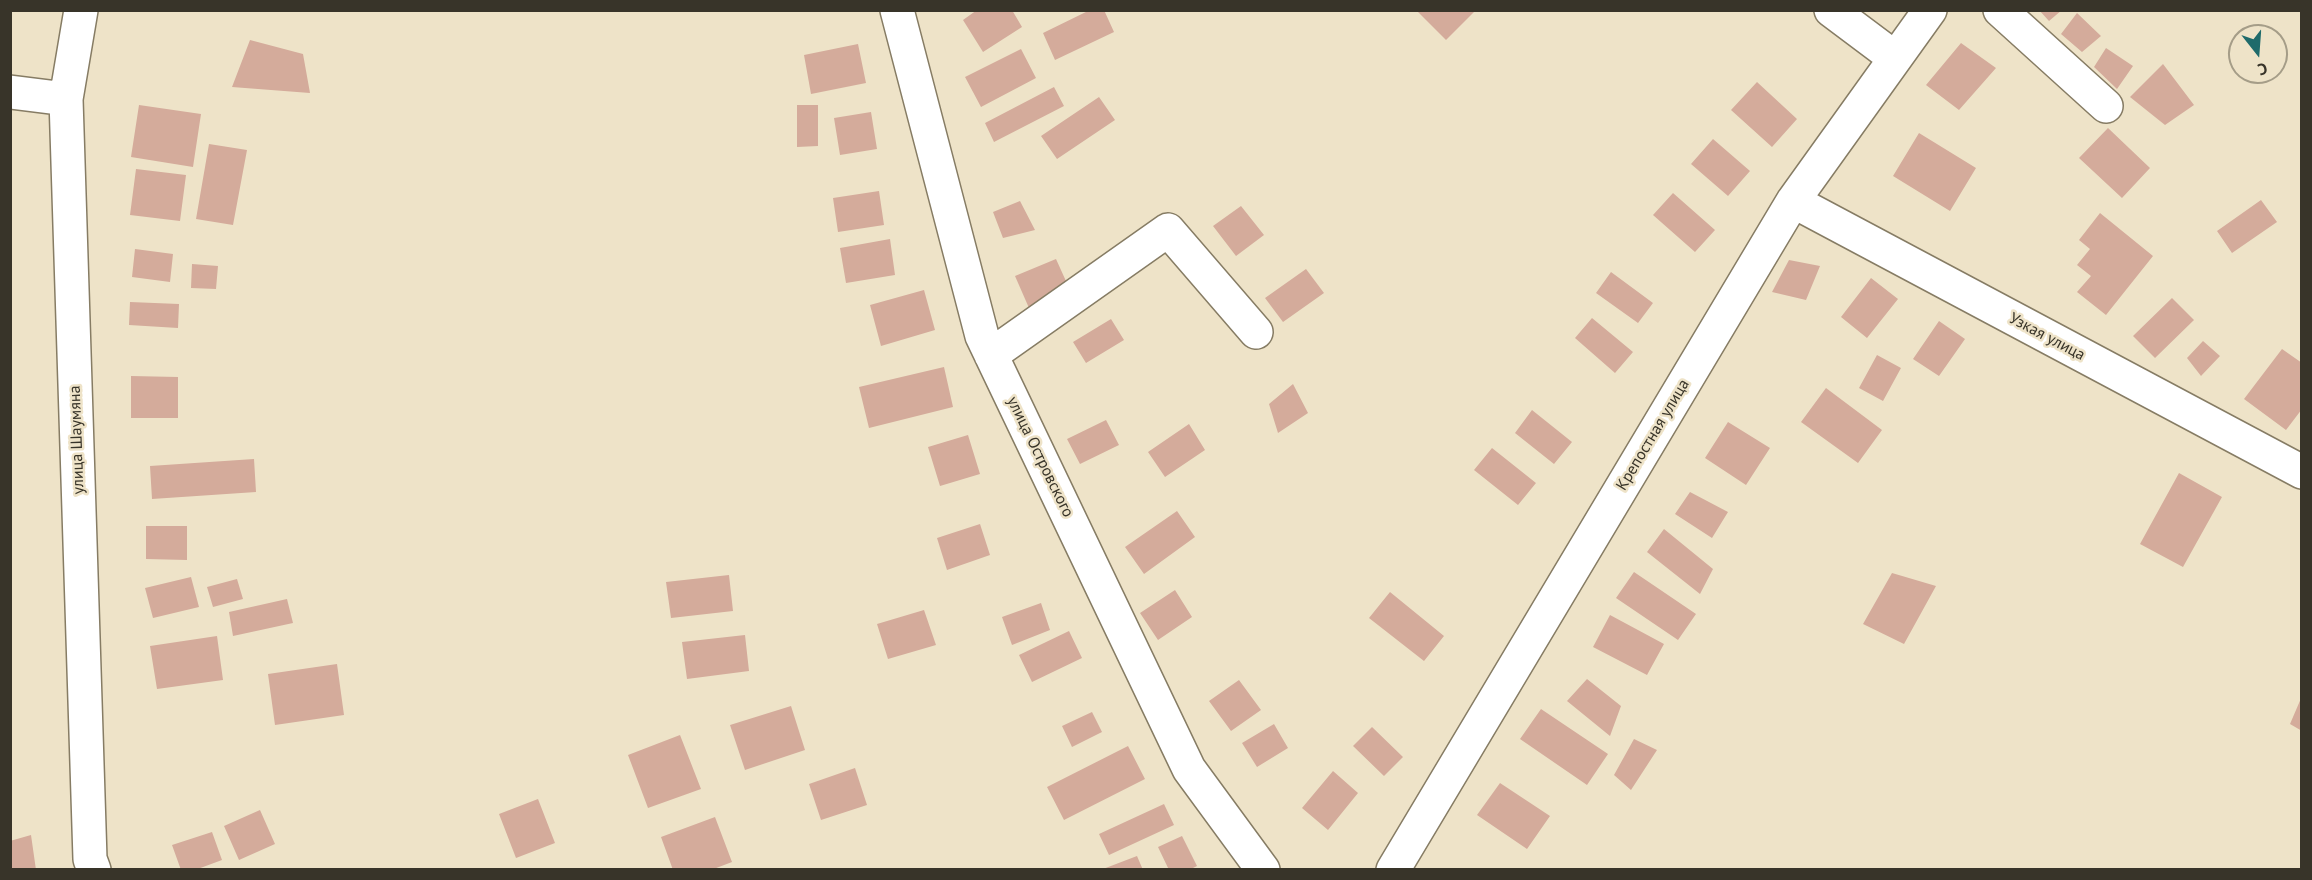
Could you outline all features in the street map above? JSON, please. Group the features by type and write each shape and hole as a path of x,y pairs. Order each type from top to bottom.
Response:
{"street":[{"name":"улица Шаумяна","path":"81,10 66,99 90,847 94,870"},
{"name":"улица Островского","path":"897,10 982,336 1189,769 1263,870"},
{"path":"1831,10 1895,58"},
{"name":"Крепостная улица","path":"1393,870 1792,201 1929,10"},
{"path":"2000,10 2106,106"},
{"path":"10,93 66,99"},
{"name":"Узкая улица","path":"1792,201 2301,472"},
{"path":"991,355 1168,230 1256,332"}],"building":[{"path":"977,10 1012,10 1022,27 983,52 963,20"},
{"path":"1090,10 1104,10 1114,32 1055,60 1043,33"},
{"path":"1416,10 1476,10 1446,40"},
{"path":"2039,10 2062,10 2049,21"},
{"path":"2077,13 2101,36 2082,52 2061,34"},
{"path":"250,40 303,54 310,93 232,87"},
{"path":"1961,43 1996,68 1959,110 1926,85"},
{"path":"858,44 866,83 811,94 804,55"},
{"path":"2106,48 2133,66 2117,89 2094,67"},
{"path":"1021,49 1036,78 981,107 965,77"},
{"path":"2163,64 2194,105 2165,125 2130,97"},
{"path":"1757,82 1797,119 1772,147 1731,110"},
{"path":"1054,87 1064,106 994,142 985,123"},
{"path":"1099,97 1115,120 1057,159 1041,136"},
{"path":"139,105 201,114 193,167 131,157"},
{"path":"797,105 818,105 818,146 797,147"},
{"path":"871,112 877,149 840,155 834,118"},
{"path":"2108,128 2150,168 2122,198 2079,158"},
{"path":"1919,133 1976,168 1950,211 1893,176"},
{"path":"1713,139 1750,171 1728,196 1691,164"},
{"path":"209,144 247,150 233,225 196,219"},
{"path":"136,169 186,175 180,221 130,215"},
{"path":"879,191 884,225 838,232 833,198"},
{"path":"1673,193 1715,230 1695,252 1653,215"},
{"path":"2261,200 2277,222 2232,253 2217,231"},
{"path":"1020,201 1035,230 1003,238 993,212"},
{"path":"1241,206 1264,235 1236,256 1213,226"},
{"path":"2100,213 2153,256 2106,315 2077,292 2091,276 2077,265 2090,249 2079,240"},
{"path":"890,239 895,275 846,283 840,248"},
{"path":"135,249 173,254 170,282 132,277"},
{"path":"1056,259 1070,290 1029,308 1015,276"},
{"path":"1789,260 1820,266 1806,300 1772,292"},
{"path":"192,264 218,266 216,289 191,288"},
{"path":"1306,269 1324,293 1283,322 1265,298"},
{"path":"1611,272 1653,303 1638,323 1596,293"},
{"path":"1871,278 1898,299 1867,338 1841,317"},
{"path":"924,290 935,330 881,346 870,305"},
{"path":"2172,298 2194,320 2155,358 2133,336"},
{"path":"130,302 179,304 178,328 129,325"},
{"path":"1592,318 1633,352 1615,373 1575,338"},
{"path":"1111,319 1124,340 1086,363 1073,342"},
{"path":"1939,321 1965,339 1939,376 1913,359"},
{"path":"2203,341 2220,356 2201,376 2187,358"},
{"path":"2282,349 2302,363 2302,409 2286,430 2244,399"},
{"path":"1877,355 1901,368 1883,401 1859,388"},
{"path":"944,367 953,407 869,428 859,387"},
{"path":"131,376 178,377 178,418 131,418"},
{"path":"1293,384 1308,413 1278,433 1269,404"},
{"path":"1826,388 1882,430 1858,463 1801,422"},
{"path":"1532,410 1572,442 1554,464 1515,433"},
{"path":"1106,420 1119,445 1080,464 1067,439"},
{"path":"1728,422 1770,448 1746,485 1705,458"},
{"path":"1189,424 1205,450 1165,477 1148,452"},
{"path":"968,435 980,474 940,486 928,447"},
{"path":"1492,448 1536,483 1518,505 1474,470"},
{"path":"254,459 256,492 152,499 150,466"},
{"path":"2179,473 2222,497 2183,567 2140,544"},
{"path":"1690,492 1728,512 1712,538 1675,514"},
{"path":"1177,511 1195,537 1144,574 1125,547"},
{"path":"980,524 990,555 947,570 937,538"},
{"path":"146,526 187,526 187,560 146,559"},
{"path":"1664,529 1713,569 1700,594 1647,552"},
{"path":"1634,572 1696,614 1678,640 1616,598"},
{"path":"1892,573 1936,586 1904,644 1863,624"},
{"path":"729,575 733,611 671,618 666,582"},
{"path":"191,577 199,607 153,618 145,588"},
{"path":"237,579 243,599 213,607 207,587"},
{"path":"1175,590 1192,617 1158,640 1140,613"},
{"path":"1390,592 1444,636 1424,661 1369,618"},
{"path":"287,599 293,623 233,636 229,612"},
{"path":"1041,603 1050,630 1012,645 1002,617"},
{"path":"924,610 936,645 888,659 877,624"},
{"path":"1610,615 1664,644 1647,675 1593,647"},
{"path":"1069,631 1082,658 1032,682 1019,655"},
{"path":"745,635 749,671 687,679 682,642"},
{"path":"217,636 223,680 157,689 150,646"},
{"path":"337,664 344,715 275,725 268,674"},
{"path":"1587,679 1621,706 1610,736 1567,701"},
{"path":"1239,680 1261,710 1231,731 1209,701"},
{"path":"2302,696 2302,731 2290,724"},
{"path":"791,706 805,750 745,770 730,725"},
{"path":"1541,709 1608,754 1587,785 1520,739"},
{"path":"1092,712 1102,732 1072,747 1062,726"},
{"path":"1274,724 1288,748 1257,767 1242,743"},
{"path":"1372,727 1403,757 1384,776 1353,746"},
{"path":"680,735 701,789 648,808 628,755"},
{"path":"1634,739 1657,750 1631,790 1614,775"},
{"path":"1128,746 1145,779 1064,820 1047,787"},
{"path":"855,768 867,805 821,820 809,784"},
{"path":"1333,771 1358,793 1328,830 1302,808"},
{"path":"1500,783 1550,816 1527,849 1477,815"},
{"path":"538,799 555,843 516,858 499,814"},
{"path":"1164,804 1174,825 1109,855 1099,834"},
{"path":"260,810 275,844 239,860 224,826"},
{"path":"715,817 732,862 711,870 673,870 661,837"},
{"path":"212,832 222,860 195,870 181,870 172,845"},
{"path":"31,835 36,870 10,870 10,841"},
{"path":"1182,836 1197,866 1189,870 1169,870 1158,847"},
{"path":"1137,856 1143,870 1103,870 1103,869"}]}
